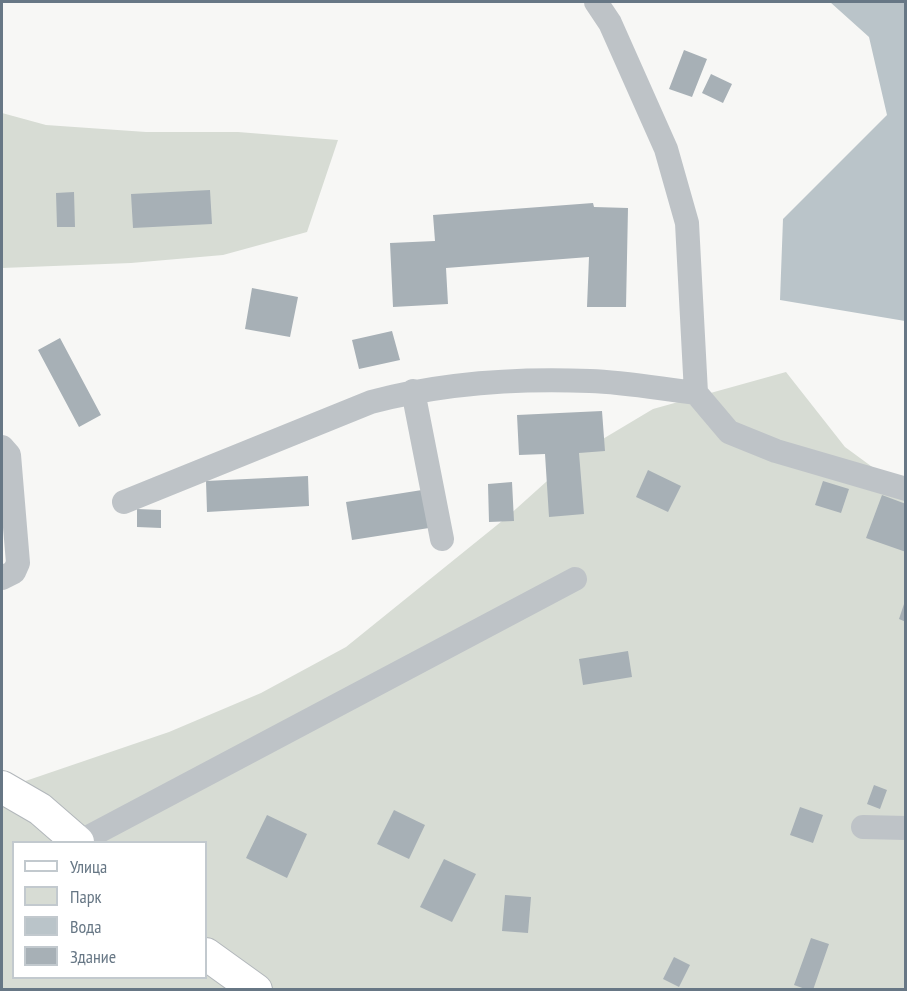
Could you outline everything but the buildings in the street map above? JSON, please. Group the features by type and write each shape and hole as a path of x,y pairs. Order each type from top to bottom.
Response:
{"main road":[{"path":"2,787 40,808 77,841"},
{"path":"207,955 256,990"}],"street":[{"path":"596,2 610,23 666,149 687,223 696,393 729,432 776,451 906,489"},
{"path":"124,502 370,402 413,391 502,381 592,381 696,393"},
{"path":"413,391 442,539"},
{"path":"2,447 9,455 18,563 14,572 2,578"},
{"path":"83,841 575,579"},
{"path":"863,827 906,828"}],"green space":[{"path":"2,113 46,125 146,132 238,132 338,140 307,232 223,255 131,263 2,268"},
{"path":"786,372 845,447 905,491 905,989 2,989 2,789 169,732 261,693 346,647 507,517 576,455 653,409"}],"water":[{"path":"830,2 905,2 905,321 780,300 783,219 887,115 869,37"}]}
